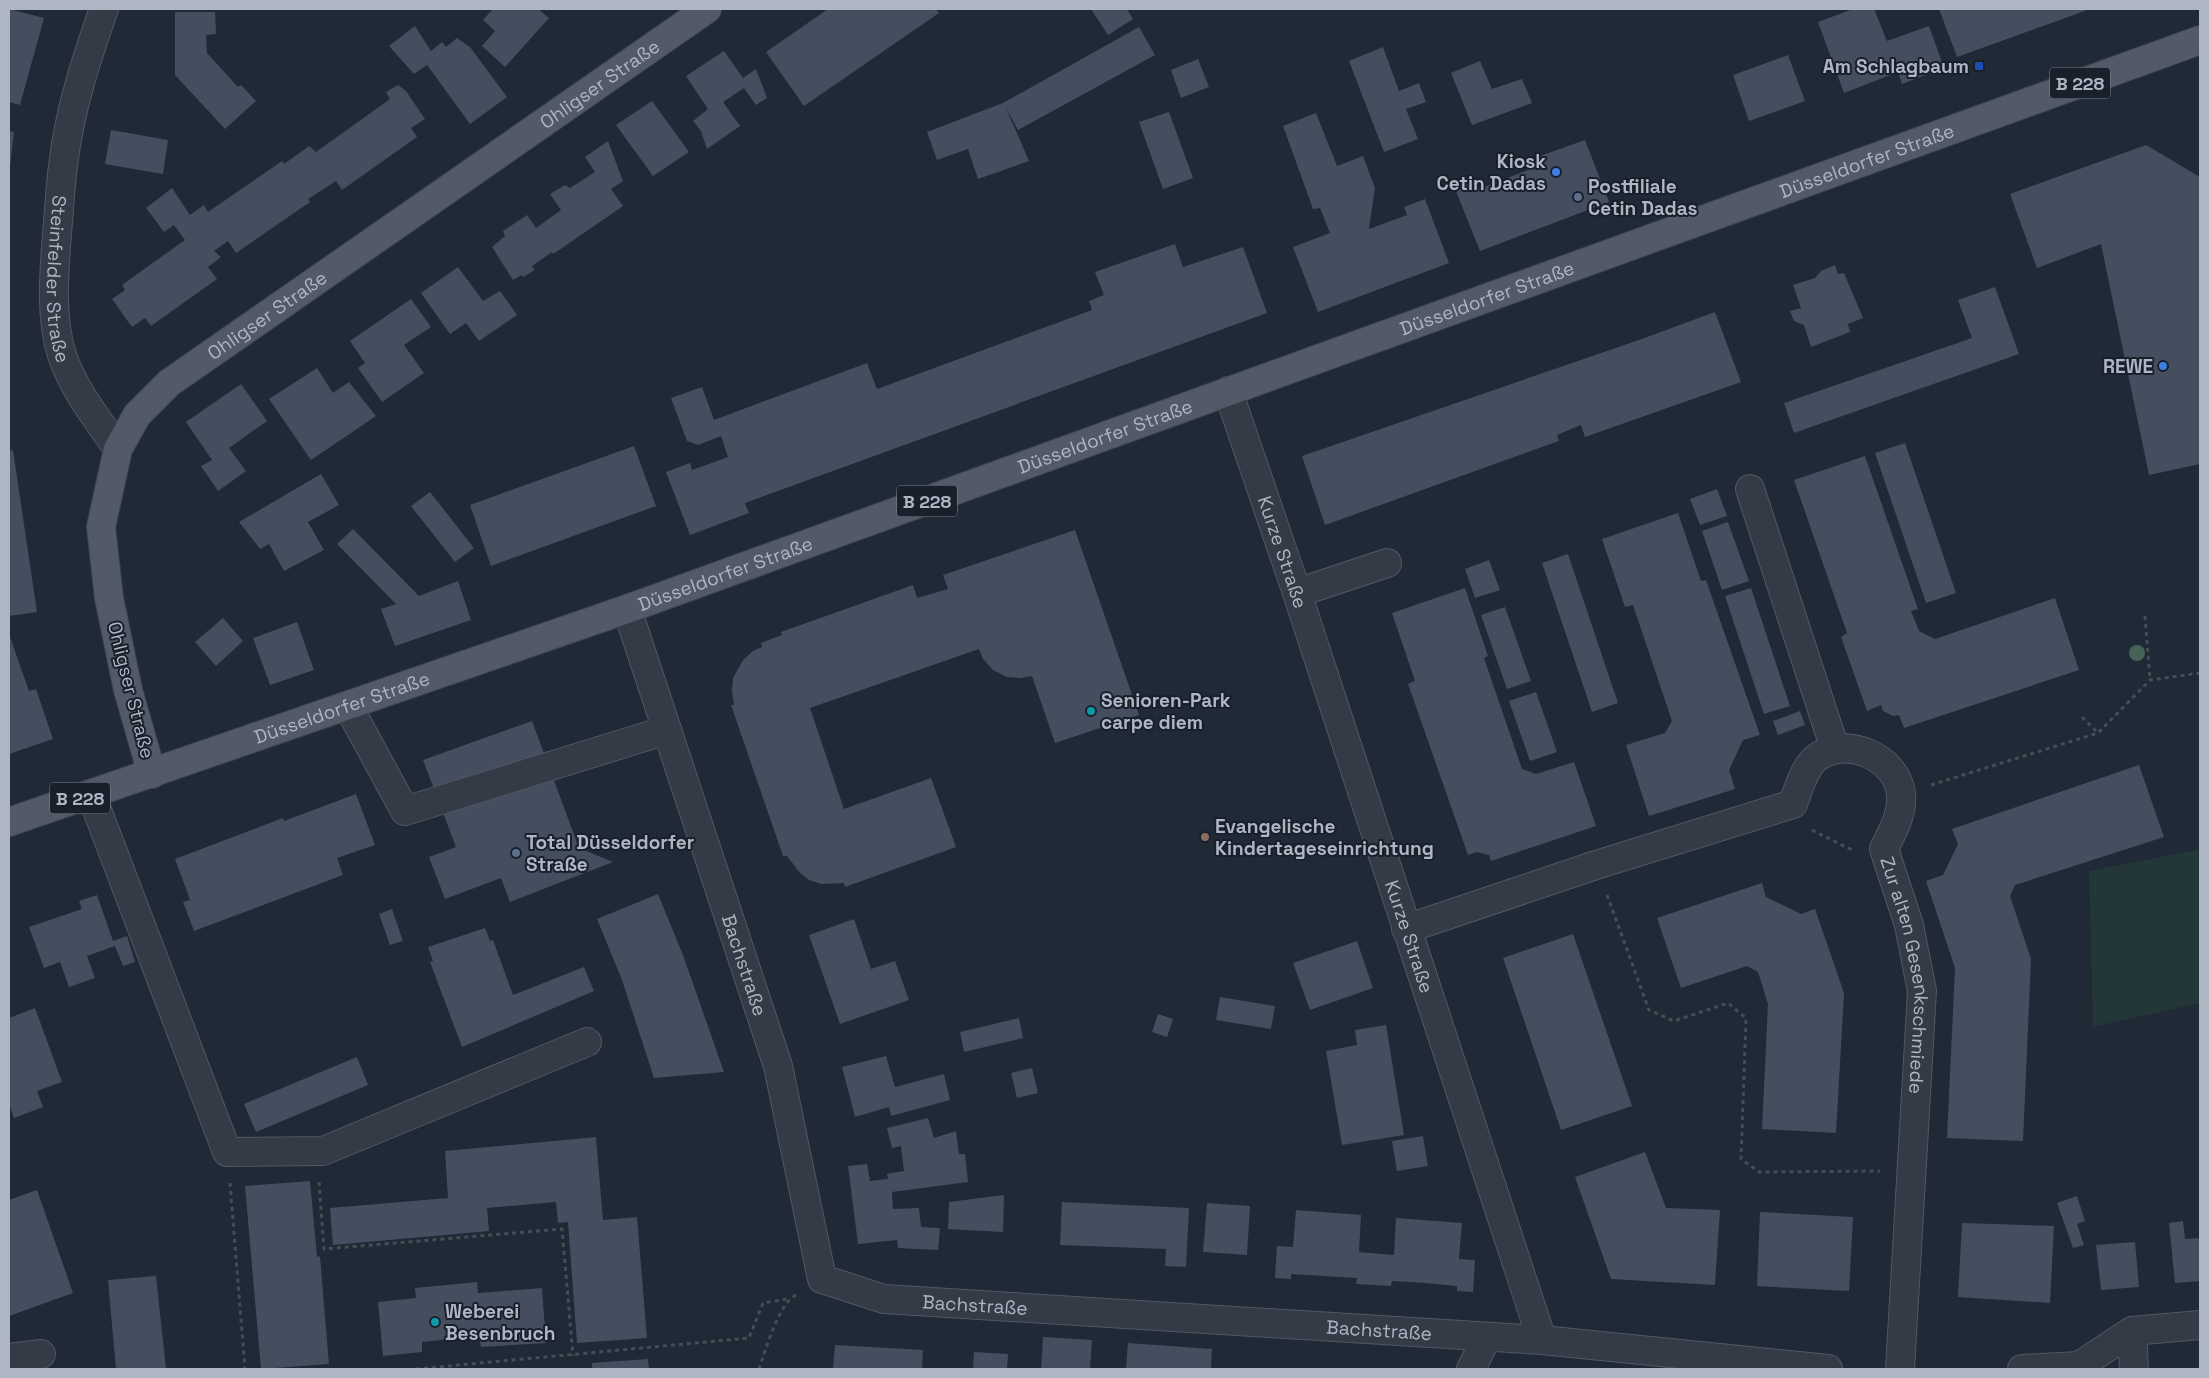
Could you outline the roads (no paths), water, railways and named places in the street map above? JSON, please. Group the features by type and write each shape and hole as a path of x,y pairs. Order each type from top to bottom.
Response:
{"main road":[{"name":"Ohligser Straße","path":"152,774 128,690 109,598 101,527 118,449 138,415 169,383 708,9"},
{"name":"Düsseldorfer Straße","path":"9,822 627,609 1228,390 2200,40"}],"street":[{"name":"Steinfelder Straße","path":"104,9 88,54 73,109 63,165 54,276 55,315 62,355 91,411 118,449"},
{"name":"Kurze Straße","path":"1228,390 1297,593 1542,1340"},
{"path":"1406,929 1596,865 1793,804 1802,780 1815,759 1835,749 1750,489"},
{"path":"1297,593 1387,562"},
{"name":"Bachstraße","path":"627,609 778,1066 822,1279 884,1299 1542,1340 1828,1369"},
{"path":"348,706 406,811 667,730"},
{"name":"Zur alten Gesenkschmiede","path":"1835,749 1858,750 1885,762 1897,779 1902,795 1899,817 1884,849 1909,925 1922,992 1910,1171 1900,1369"},
{"path":"91,794 227,1152 323,1151 588,1042"},
{"path":"2022,1369 2079,1366 2132,1331 2200,1325"},
{"path":"2132,1331 2134,1369"},
{"path":"1471,1369 1487,1337"},
{"path":"9,1358 41,1354"}],"place":[{"name":"Am Schlagbaum","path":"1979,66"},
{"name":"Kiosk Cetin Dadas","path":"1556,172"},
{"name":"Postfiliale Cetin Dadas","path":"1578,197"},
{"name":"REWE","path":"2163,366"},
{"name":"Senioren-Park carpe diem","path":"1091,711"},
{"name":"Evangelische Kindertageseinrichtung","path":"1205,837"},
{"name":"Total Düsseldorfer Straße","path":"516,853"},
{"name":"Weberei Besenbruch","path":"435,1322"}]}
